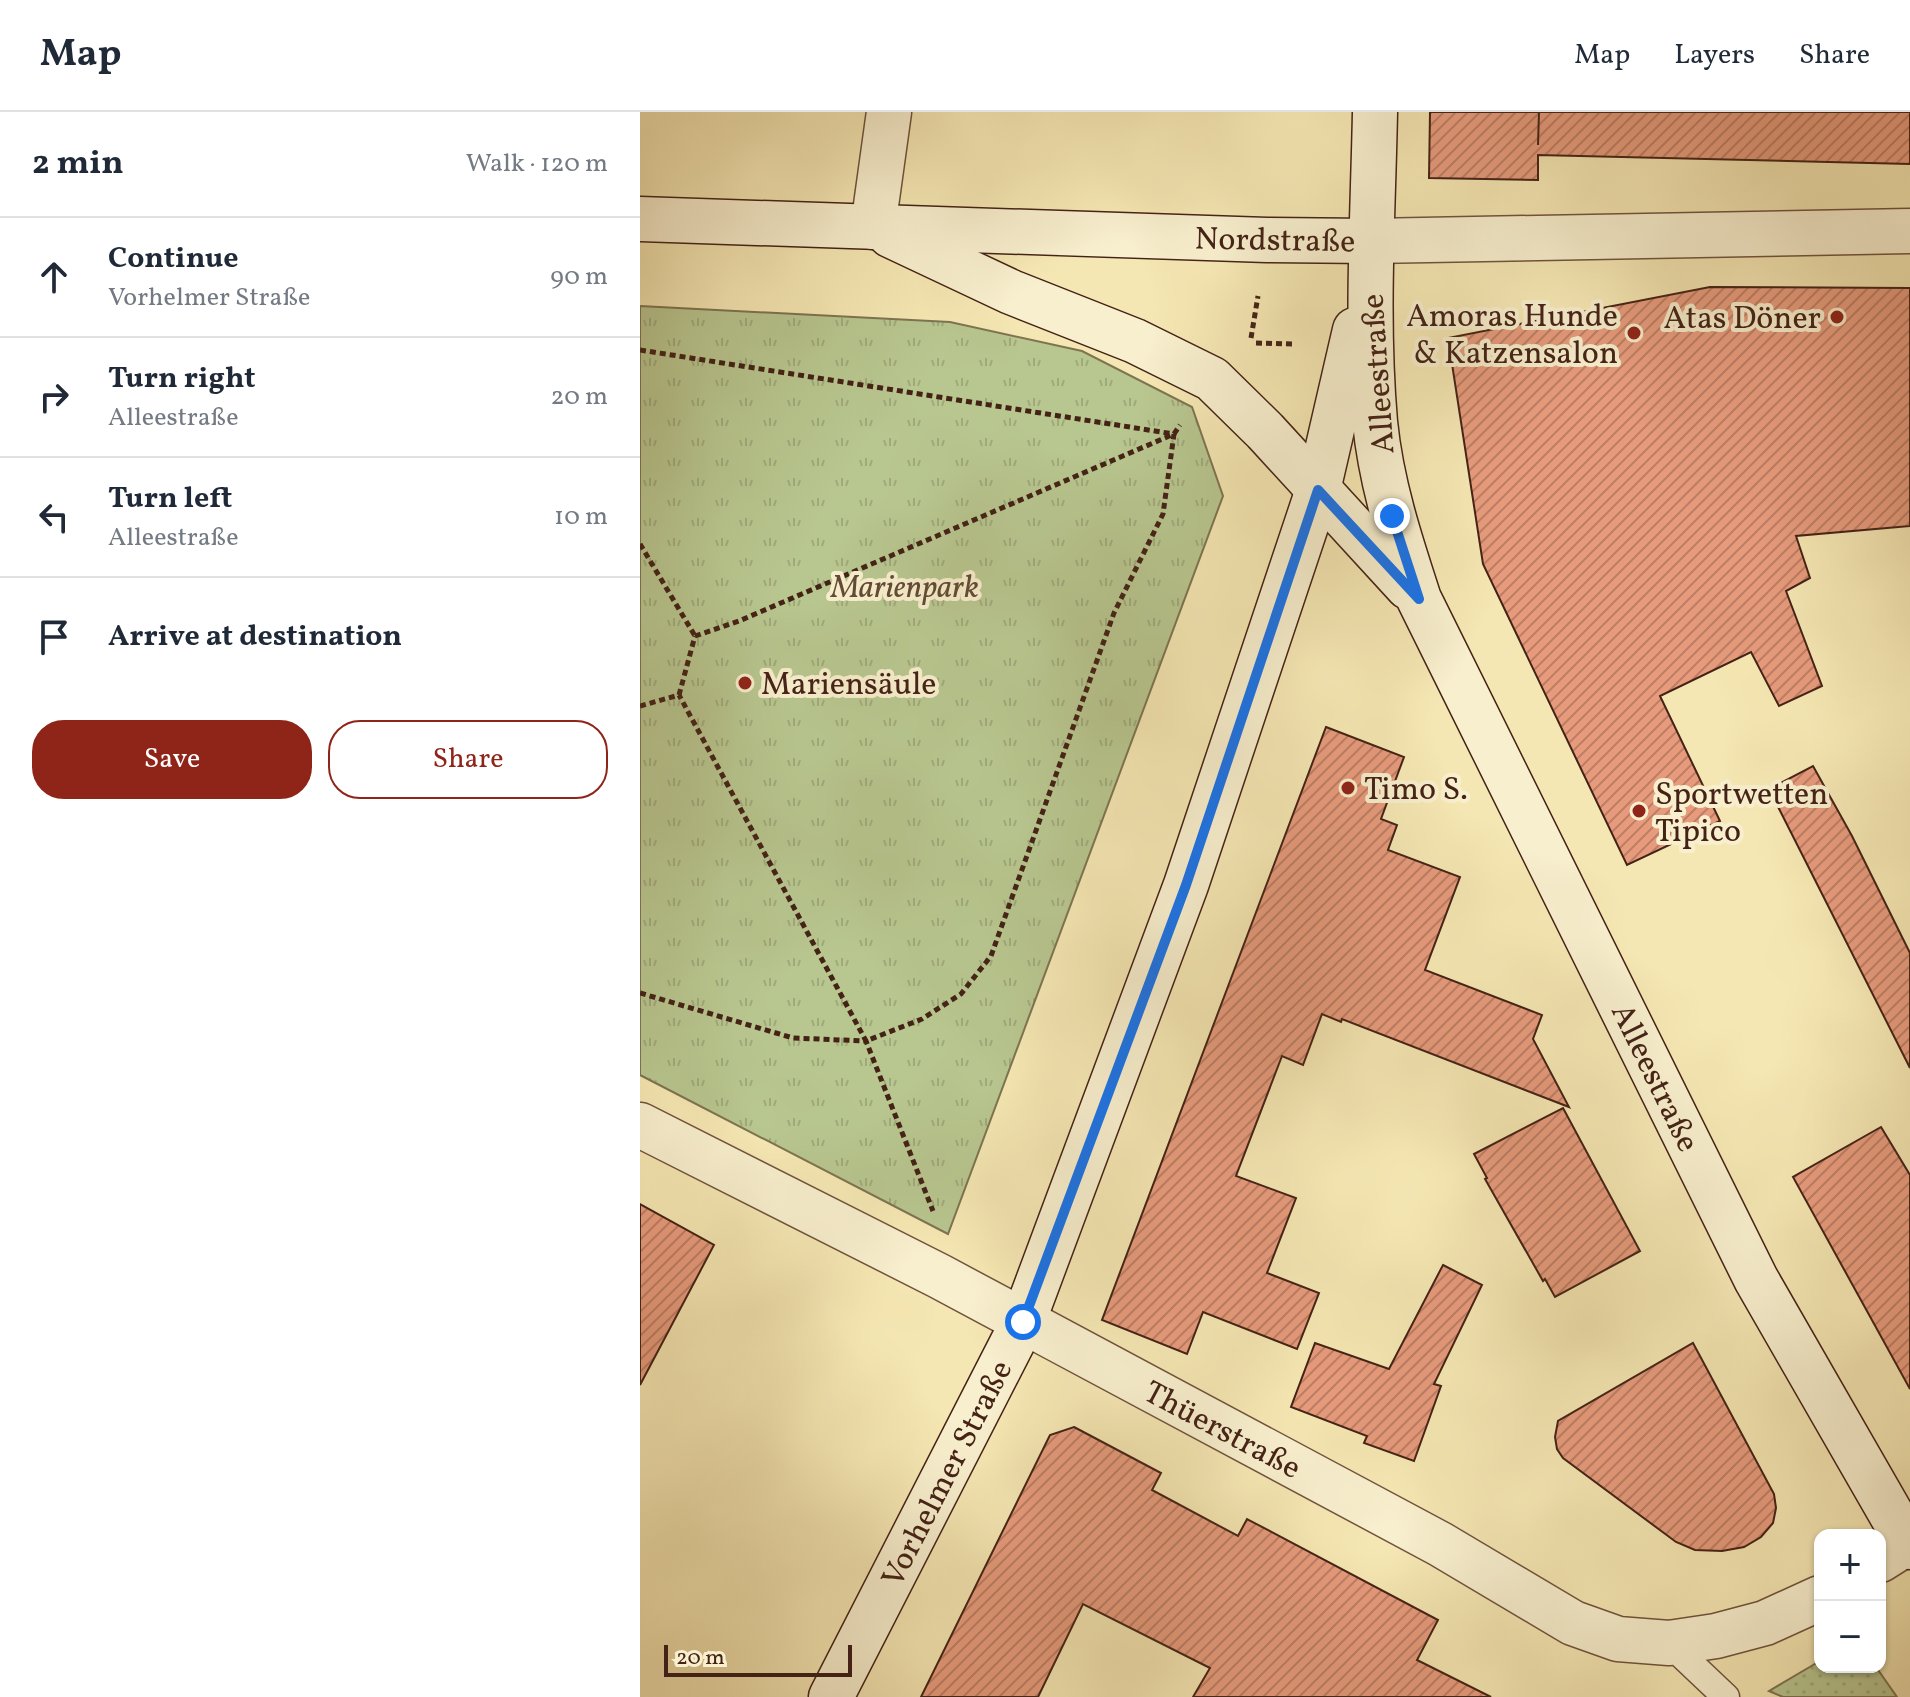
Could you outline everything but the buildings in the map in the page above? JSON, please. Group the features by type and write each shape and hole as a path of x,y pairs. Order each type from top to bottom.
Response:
{"street":[{"path":"873,227 889,112"},
{"path":"1371,241 1375,112"},
{"name":"Nordstraße","path":"640,219 1371,241 1910,231"},
{"name":"Alleestraße","path":"873,227 1011,292 1135,341 1212,379 1265,431 1419,599"},
{"name":"Alleestraße","path":"1371,241 1375,424 1392,516 1419,599 1756,1279 1899,1550"},
{"name":"Vorhelmer Straße","path":"831,1697 1023,1322 1186,885 1318,490 1352,347 1371,241"},
{"name":"Thüerstraße","path":"640,1125 964,1290 1440,1544 1573,1623 1618,1639 1669,1643 1716,1636 1765,1623 1814,1601"}],"lane":[{"path":"1669,1643 1726,1697"}],"path":[{"path":"640,993 793,1038 866,1041 922,1019 961,994 991,956 1114,613 1163,514 1174,434 1212,379 1250,343 1352,347"},
{"path":"640,350 1174,434"},
{"path":"695,636 739,621 1174,434"},
{"path":"640,544 695,636 679,695 866,1041 964,1290"},
{"path":"640,706 679,695"}],"green space":[{"name":"Marienpark","path":"640,306 950,322 1082,351 1192,407 1223,496 948,1234 640,1075"},
{"path":"1814,1665 1814,1673 1880,1673 1897,1697 1783,1697 1769,1691"}],"place":[{"name":"Atas Döner","path":"1837,317"},
{"name":"Amoras Hunde & Katzensalon","path":"1634,333"},
{"name":"Mariensäule","path":"745,683"},
{"name":"Timo S.","path":"1348,788"},
{"name":"Sportwetten Tipico","path":"1639,811"}],"route":[{"path":"1023,1322 1186,885 1318,490 1419,599 1392,516"}]}
